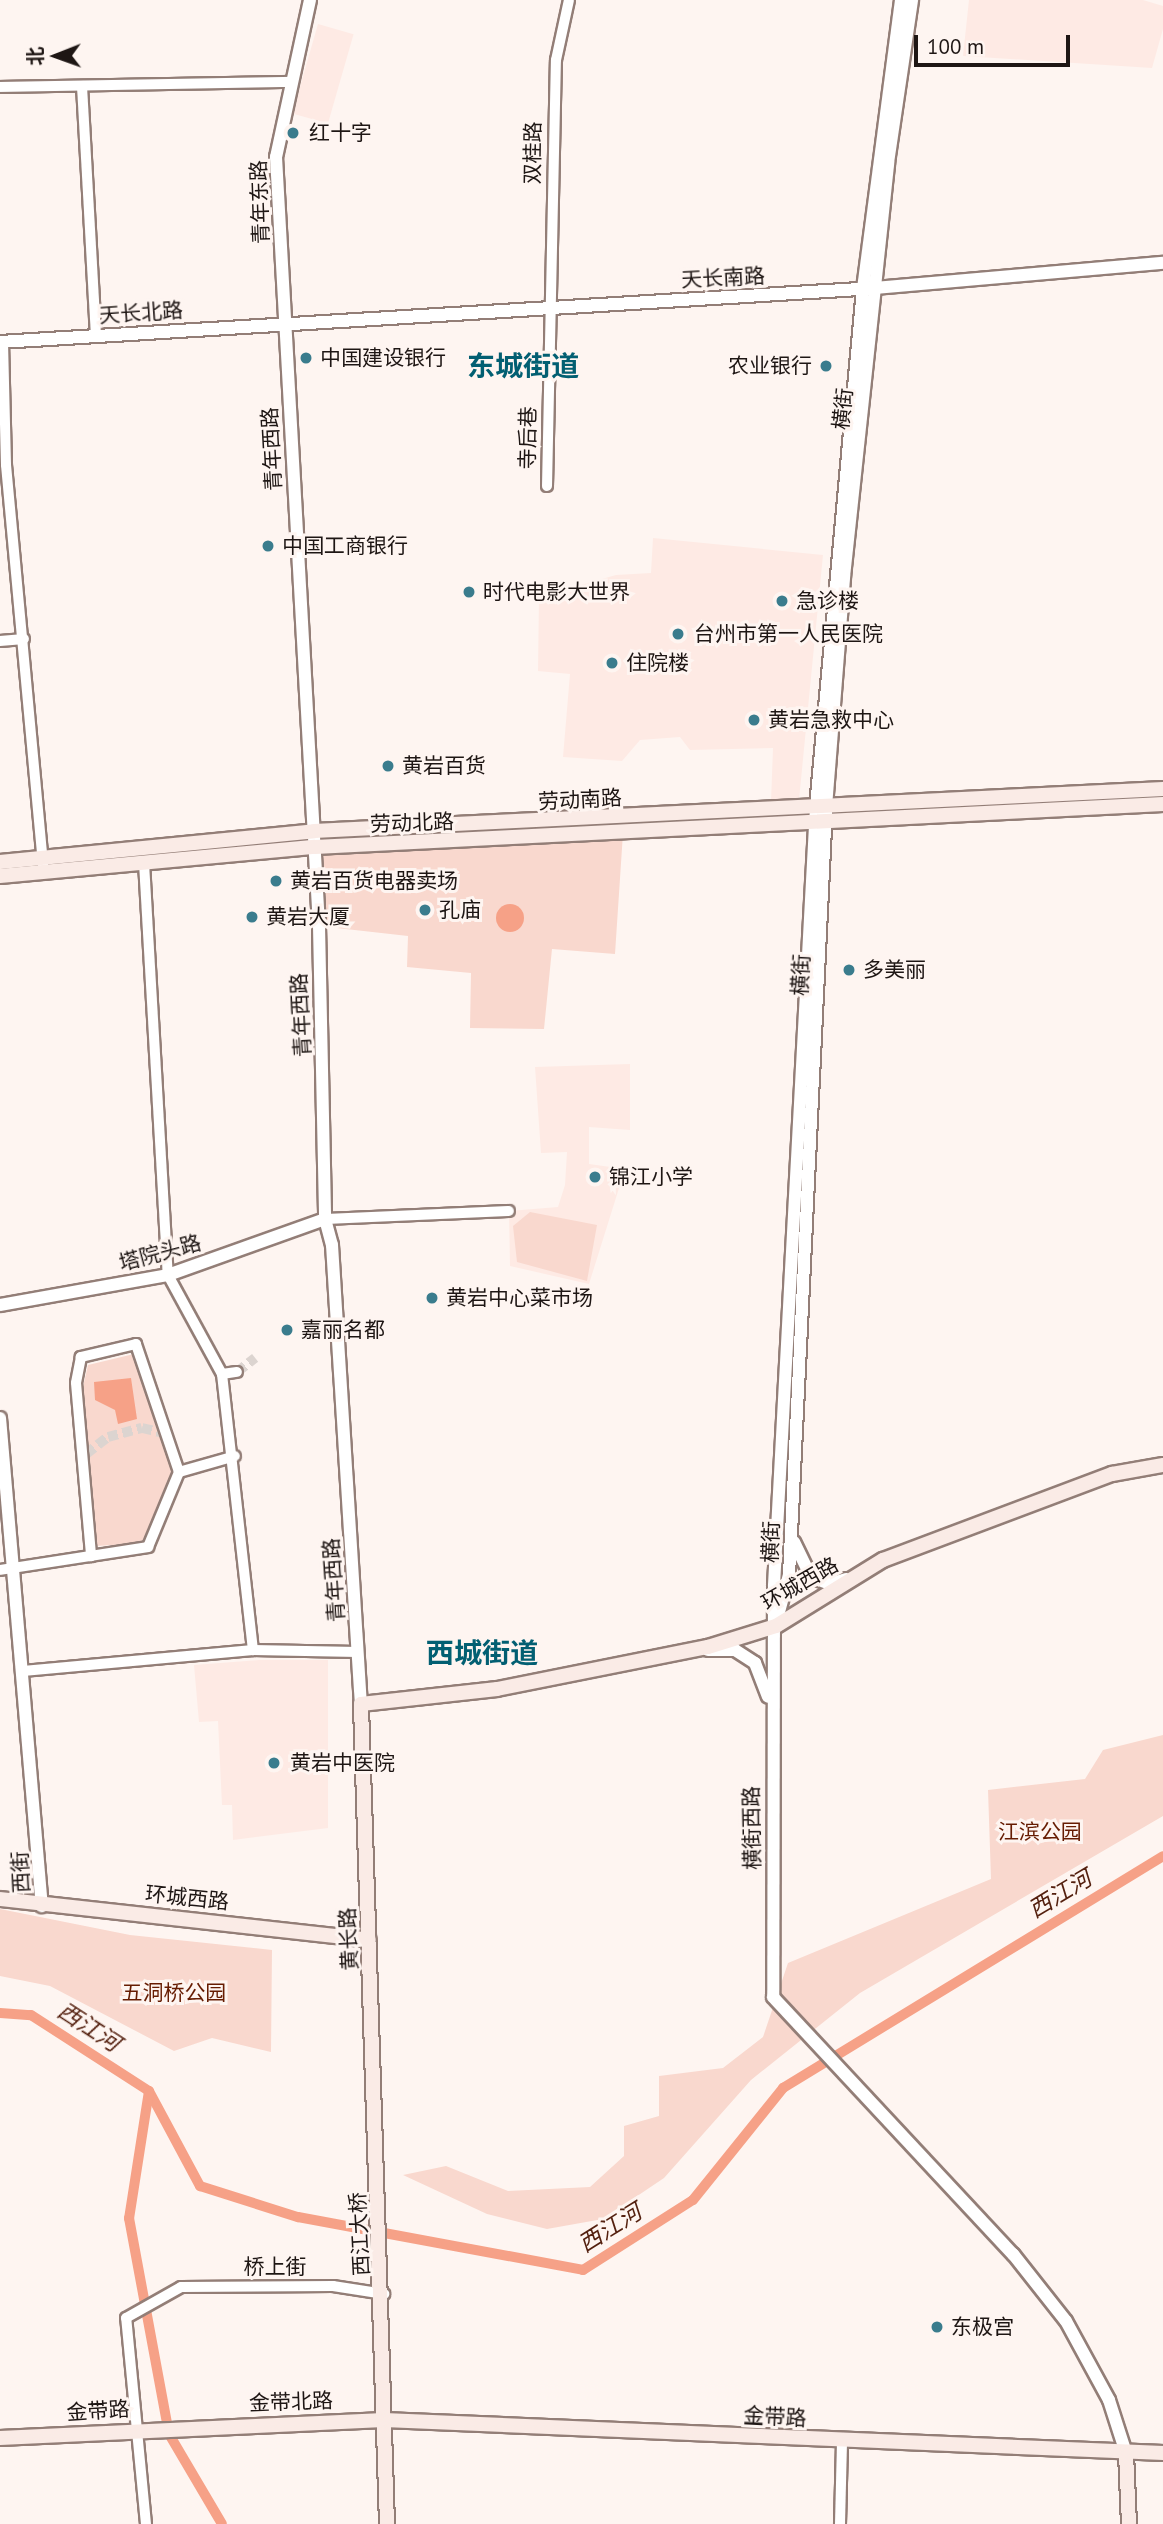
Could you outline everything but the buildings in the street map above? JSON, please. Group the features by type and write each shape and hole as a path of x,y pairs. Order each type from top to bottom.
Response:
{"main road":[{"name":"劳动南路","path":"821,814 1163,789"},
{"name":"劳动南路","path":"0,862 43,865 314,831 1163,804"},
{"name":"劳动北路","path":"0,876 43,865 144,863 315,847 821,814"},
{"name":"环城西路","path":"361,1703 497,1689 694,1650 776,1626 857,1576 990,1517 1112,1474 1163,1465"},
{"name":"黄长路","path":"361,1703 378,2172"},
{"name":"环城西路","path":"0,1899 42,1906 369,1940"},
{"name":"西江大桥","path":"378,2172 384,2294"},
{"path":"384,2294 387,2524"},
{"name":"金带路","path":"384,2420 1163,2453"},
{"name":"金带北路","path":"198,2427 384,2420"},
{"name":"金带路","path":"0,2438 198,2427"},
{"path":"1126,2453 1129,2524"}],"street":[{"name":"青年东路","path":"284,323 276,157 310,0"},
{"name":"双桂路","path":"549,307 556,60 569,0"},
{"name":"横街","path":"776,1626 789,1574 821,814 869,289 901,0"},
{"name":"横街","path":"869,289 912,0"},
{"path":"0,87 292,82"},
{"path":"82,86 96,335"},
{"name":"天长南路","path":"284,323 869,289 1163,263"},
{"name":"寺后巷","path":"547,486 549,307"},
{"name":"天长北路","path":"1,342 284,323"},
{"name":"青年西路","path":"284,323 315,847 325,1219 332,1245 361,1703"},
{"path":"1,342 3,466 24,639 43,865"},
{"path":"0,641 24,639"},
{"path":"144,863 168,1275 222,1374 235,1456 253,1650"},
{"name":"横街","path":"776,1626 803,1203"},
{"path":"325,1219 509,1211"},
{"name":"塔院头路","path":"0,1305 168,1275 325,1219"},
{"path":"0,1570 148,1548 179,1472 136,1345 81,1357 76,1383 91,1556"},
{"path":"222,1374 237,1372"},
{"name":"西街","path":"0,1418 42,1906"},
{"path":"179,1472 235,1456"},
{"path":"791,1515 796,1555 811,1577 831,1584 857,1576"},
{"name":"横街西路","path":"776,1626 770,1713 774,1997 1013,2254 1066,2321 1109,2400 1126,2453"},
{"path":"23,1671 253,1650 358,1652"},
{"path":"694,1650 735,1650 755,1663 770,1713"},
{"name":"桥上街","path":"137,2429 126,2318 181,2287 290,2285 384,2294"},
{"path":"137,2429 146,2524"},
{"path":"840,2524 842,2441"}],"shaded area":[{"path":"969,0 1143,0 1163,6 1163,29 1152,68 963,56"},
{"path":"318,24 354,34 328,124 292,113"},
{"name":"台州市第一人民医院","path":"653,538 823,555 799,800 771,802 773,748 690,750 680,737 640,740 622,761 563,757 570,674 538,671 539,597 616,575 651,573"},
{"path":"510,904 520,908 524,918 520,928 510,932 500,928 496,918 500,908"},
{"name":"锦江小学","path":"630,1064 630,1130 589,1127 589,1164 625,1169 589,1284 510,1266 509,1211 558,1207 565,1185 567,1152 541,1153 535,1067"},
{"path":"131,1378 137,1419 118,1424 115,1410 95,1400 94,1382"},
{"name":"黄岩中医院","path":"259,1660 328,1660 328,1828 233,1840 232,1805 222,1805 218,1721 199,1722 194,1665"}],"green space":[{"path":"623,833 615,954 552,949 544,1029 470,1028 471,973 407,967 408,936 319,926 315,847"},
{"path":"530,1212 597,1225 587,1281 517,1262 513,1226"},
{"path":"134,1354 172,1471 145,1543 96,1546 83,1387 88,1365"},
{"name":"江滨公园","path":"1163,1735 1163,1816 860,1993 751,2080 664,2178 603,2219 547,2229 487,2214 403,2175 446,2166 508,2191 590,2187 624,2156 624,2126 659,2116 659,2076 723,2068 763,2037 788,1963 991,1879 988,1790 1085,1779 1103,1750"},
{"name":"五洞桥公园","path":"0,1909 130,1935 272,1950 271,2052 212,2038 174,2051 50,1986 0,1976"}],"waterway":[{"name":"西江河","path":"0,2013 31,2015 149,2091 200,2186 298,2217 583,2270 693,2200 783,2088 1163,1856"},
{"path":"149,2091 129,2218 169,2434 222,2524"}],"tunnel":[{"path":"237,1372 255,1358"},
{"path":"86,1454 108,1437 142,1428 163,1433"}],"place":[{"name":"红十字","path":"293,133"},
{"name":"中国建设银行","path":"306,358"},
{"name":"农业银行","path":"826,366"},
{"name":"中国工商银行","path":"268,546"},
{"name":"时代电影大世界","path":"469,592"},
{"name":"急诊楼","path":"782,601"},
{"name":"台州市第一人民医院","path":"678,634"},
{"name":"住院楼","path":"612,663"},
{"name":"黄岩急救中心","path":"754,720"},
{"name":"黄岩百货","path":"388,766"},
{"name":"黄岩百货电器卖场","path":"276,881"},
{"name":"孔庙","path":"425,910"},
{"name":"黄岩大厦","path":"252,917"},
{"name":"多美丽","path":"849,970"},
{"name":"锦江小学","path":"595,1177"},
{"name":"黄岩中心菜市场","path":"432,1298"},
{"name":"嘉丽名都","path":"287,1330"},
{"name":"黄岩中医院","path":"274,1763"},
{"name":"东极宫","path":"937,2327"}],"district":[{"name":"东城街道","path":"523,366"},
{"name":"西城街道","path":"482,1653"}]}
